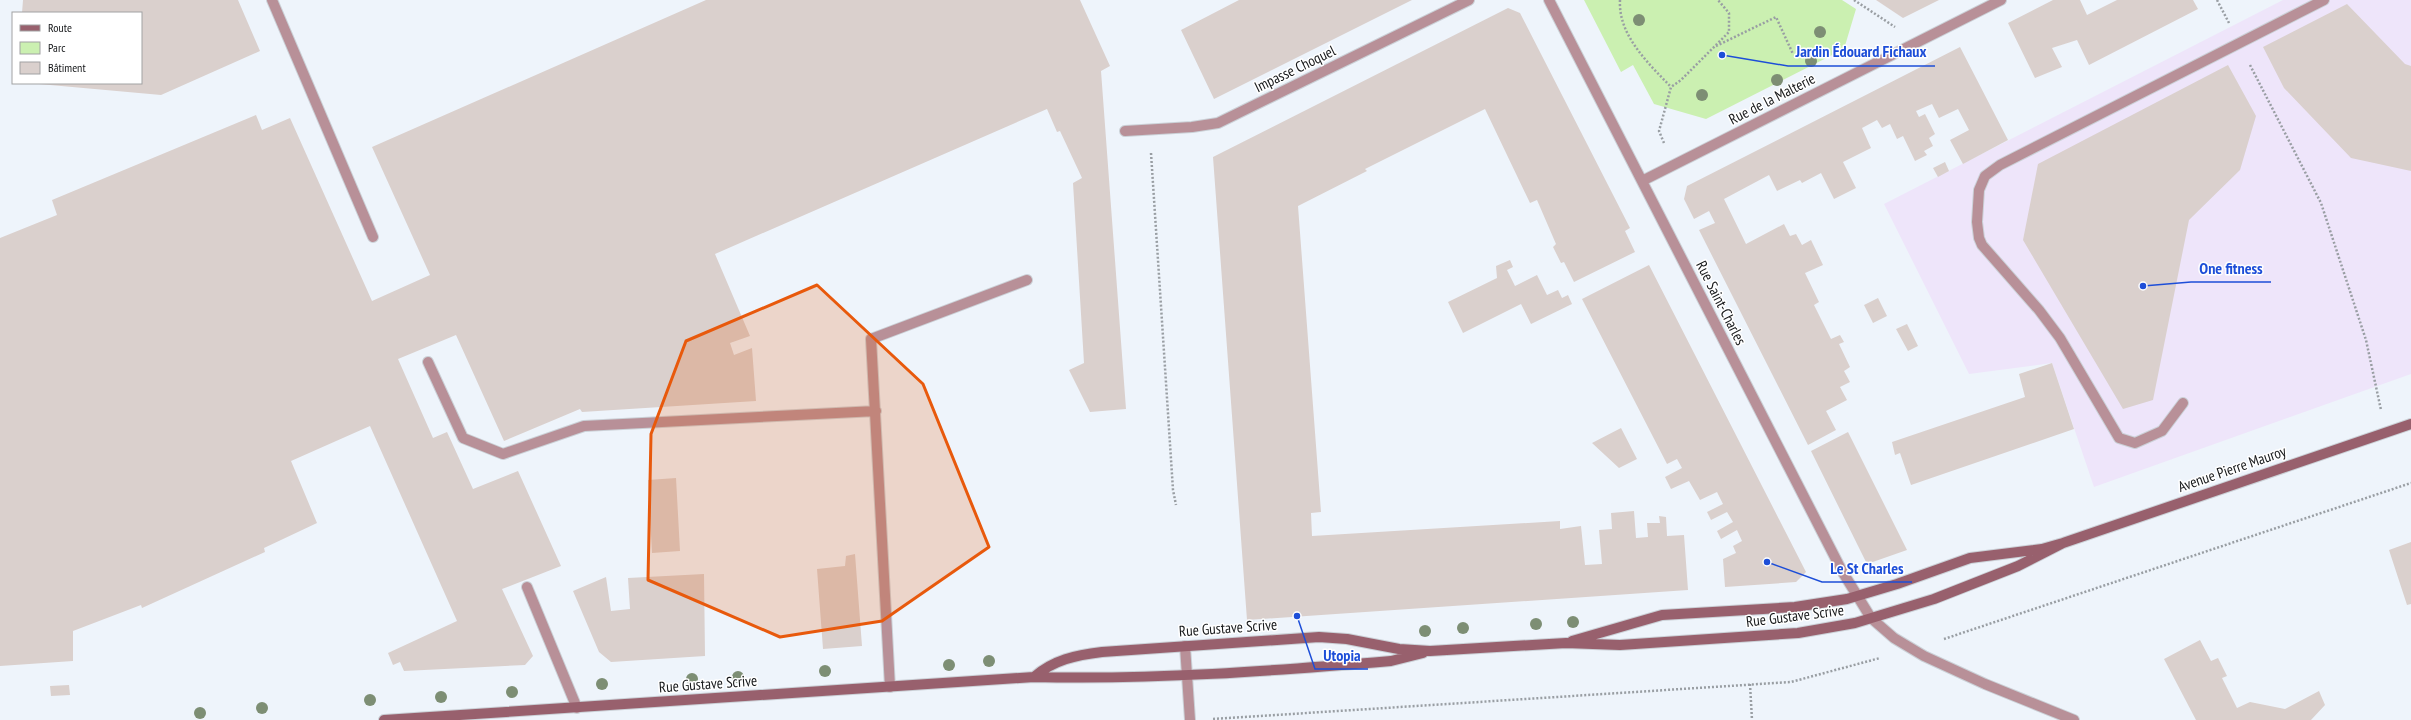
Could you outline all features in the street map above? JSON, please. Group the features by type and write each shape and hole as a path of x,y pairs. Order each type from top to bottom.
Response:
{"street":[{"path":"272,0 373,237"},
{"name":"Impasse Choquel","path":"1125,131 1218,123 1469,0"},
{"name":"Rue Saint-Charles","path":"1549,0 1856,597 1871,618"},
{"name":"Rue de la Malterie","path":"1642,181 2001,0"},
{"path":"2182,404 2162,431 2135,443 2119,438 2054,329 1982,245 1977,230 1979,190 1985,176 2000,165 2324,0"},
{"path":"890,687 871,339 1026,280"},
{"path":"428,362 463,438 502,454 584,426 876,411"},
{"name":"Avenue Pierre Mauroy","path":"1856,597 1970,558 2042,549 2063,543 2411,424"},
{"name":"Avenue Pierre Mauroy","path":"1871,618 1934,599 2018,566 2063,543"},
{"path":"527,587 577,708"},
{"name":"Rue Gustave Scrive","path":"1566,643 1662,615 1795,607 1856,597"},
{"path":"1871,618 1894,638 1924,656 1985,684 2074,720"},
{"name":"Rue Gustave Scrive","path":"1034,677 1047,665 1084,654 1185,646 1319,637 1347,639 1399,649 1430,651 1566,643 1620,645 1786,634 1840,627 1871,618"},
{"path":"1185,646 1190,720"},
{"name":"Rue Gustave Scrive","path":"384,720 1034,677 1112,679 1391,661 1430,651"}],"path":[{"path":"1620,0 1620,13 1631,39 1650,66 1671,86"},
{"path":"1675,165 1659,131 1671,86 1681,80 1729,32 1731,22 1729,12 1718,0"},
{"path":"1854,0 1917,42"},
{"path":"2217,0 2321,202 2366,340 2386,432"},
{"path":"1714,47 1776,17 1793,54"},
{"path":"1150,130 1173,490 1176,505"},
{"path":"1750,684 1752,720"}],"highlighted area":[{"path":"817,285 923,384 989,547 882,621 780,637 648,580 651,434 686,341"}],"shaded area":[{"path":"2283,0 2411,0 2411,374 2094,487 2052,363 1969,374 1884,204"}],"green space":[{"path":"1584,0 1842,0 1856,9 1844,49 1706,119 1654,104 1633,65 1621,72"}],"building":[{"path":"23,0 238,0 260,51 161,95 39,84 142,84 142,12 22,12"},
{"path":"706,0 1080,0 1110,66 1101,71 1126,409 1090,412 1069,370 1084,363 1073,183 1082,178 1060,131 1057,132 1047,109 715,254 750,336 730,343 734,355 752,348 756,401 582,412 580,409 504,441 456,335 398,359 433,438 447,432 473,489 518,471 561,566 502,589 533,656 525,665 404,671 400,662 393,665 388,653 457,621 370,426 291,461 317,523 264,548 265,552 142,608 141,605 73,631 73,661 0,666 0,238 57,215 52,200 256,115 262,130 290,118 372,301 430,275 372,147"},
{"path":"1239,0 1412,0 1214,99 1181,30"},
{"path":"1876,0 1939,0 1903,18"},
{"path":"2053,0 2080,0 2087,15 2117,0 2193,0 2198,9 2089,65 2077,40 2052,48 2062,67 2035,78 2008,23"},
{"path":"2347,4 2405,64 2411,66 2411,171 2351,158 2284,88 2263,47"},
{"path":"1508,8 1520,13 1630,228 1625,231 1635,252 1574,282 1564,262 1561,263 1553,247 1556,244 1537,200 1530,203 1485,109 1365,169 1367,171 1298,206 1321,512 1311,513 1312,536 1560,521 1560,529 1581,526 1585,565 1602,564 1599,530 1612,529 1611,513 1634,511 1636,538 1648,537 1647,523 1660,523 1659,516 1666,517 1667,536 1684,535 1688,590 1247,620 1213,157"},
{"path":"1960,47 2008,140 1963,164 1950,140 1969,130 1958,109 1939,118 1932,104 1916,111 1919,117 1925,114 1935,134 1929,138 1933,146 1924,151 1927,155 1915,161 1903,136 1897,139 1890,124 1882,128 1877,120 1862,128 1871,148 1843,162 1856,188 1834,199 1821,173 1802,183 1800,180 1777,191 1769,175 1724,199 1746,244 1784,224 1790,236 1796,234 1802,245 1811,240 1823,265 1805,273 1819,302 1814,305 1831,339 1840,335 1844,342 1839,344 1850,367 1844,371 1850,382 1840,387 1847,400 1826,411 1836,430 1808,445 1699,230 1715,223 1709,211 1694,219 1684,199 1687,186"},
{"path":"2228,65 2256,116 2240,170 2189,220 2153,400 2123,409 2023,240 2038,164"},
{"path":"1945,162 1949,171 1938,177 1933,168"},
{"path":"1510,260 1513,267 1507,270 1515,286 1537,275 1547,295 1558,290 1562,298 1568,295 1572,304 1531,324 1521,304 1463,333 1448,302 1497,278 1496,266"},
{"path":"1649,265 1806,572 1796,582 1725,587 1723,559 1736,553 1733,546 1742,541 1737,530 1721,539 1717,531 1733,522 1727,512 1711,520 1707,512 1723,504 1717,492 1700,500 1689,481 1671,489 1665,477 1682,468 1677,459 1667,464 1582,299"},
{"path":"1878,298 1887,316 1873,323 1864,305"},
{"path":"1907,324 1918,346 1908,351 1896,329"},
{"path":"2052,363 2074,429 1911,485 1900,453 1895,455 1892,442 2025,397 2019,374"},
{"path":"1621,428 1637,459 1619,468 1592,443"},
{"path":"1848,432 1907,550 1867,564 1811,451"},
{"path":"676,478 680,551 652,553 648,480"},
{"path":"2411,542 2411,604 2407,605 2389,550"},
{"path":"855,554 862,646 823,649 817,569 845,566 846,556"},
{"path":"704,574 705,656 611,662 599,652 573,591 606,577 611,611 630,609 628,578"},
{"path":"2200,640 2211,661 2218,658 2227,676 2222,678 2237,708 2250,702 2285,709 2319,691 2325,705 2311,720 2196,720 2164,659"},
{"path":"69,685 70,695 51,696 50,686"}],"place":[{"name":"Jardin Édouard Fichaux","path":"1722,55"},
{"name":"One fitness","path":"2143,286"},
{"name":"Le St Charles","path":"1767,562"},
{"name":"Utopia","path":"1297,616"}]}
